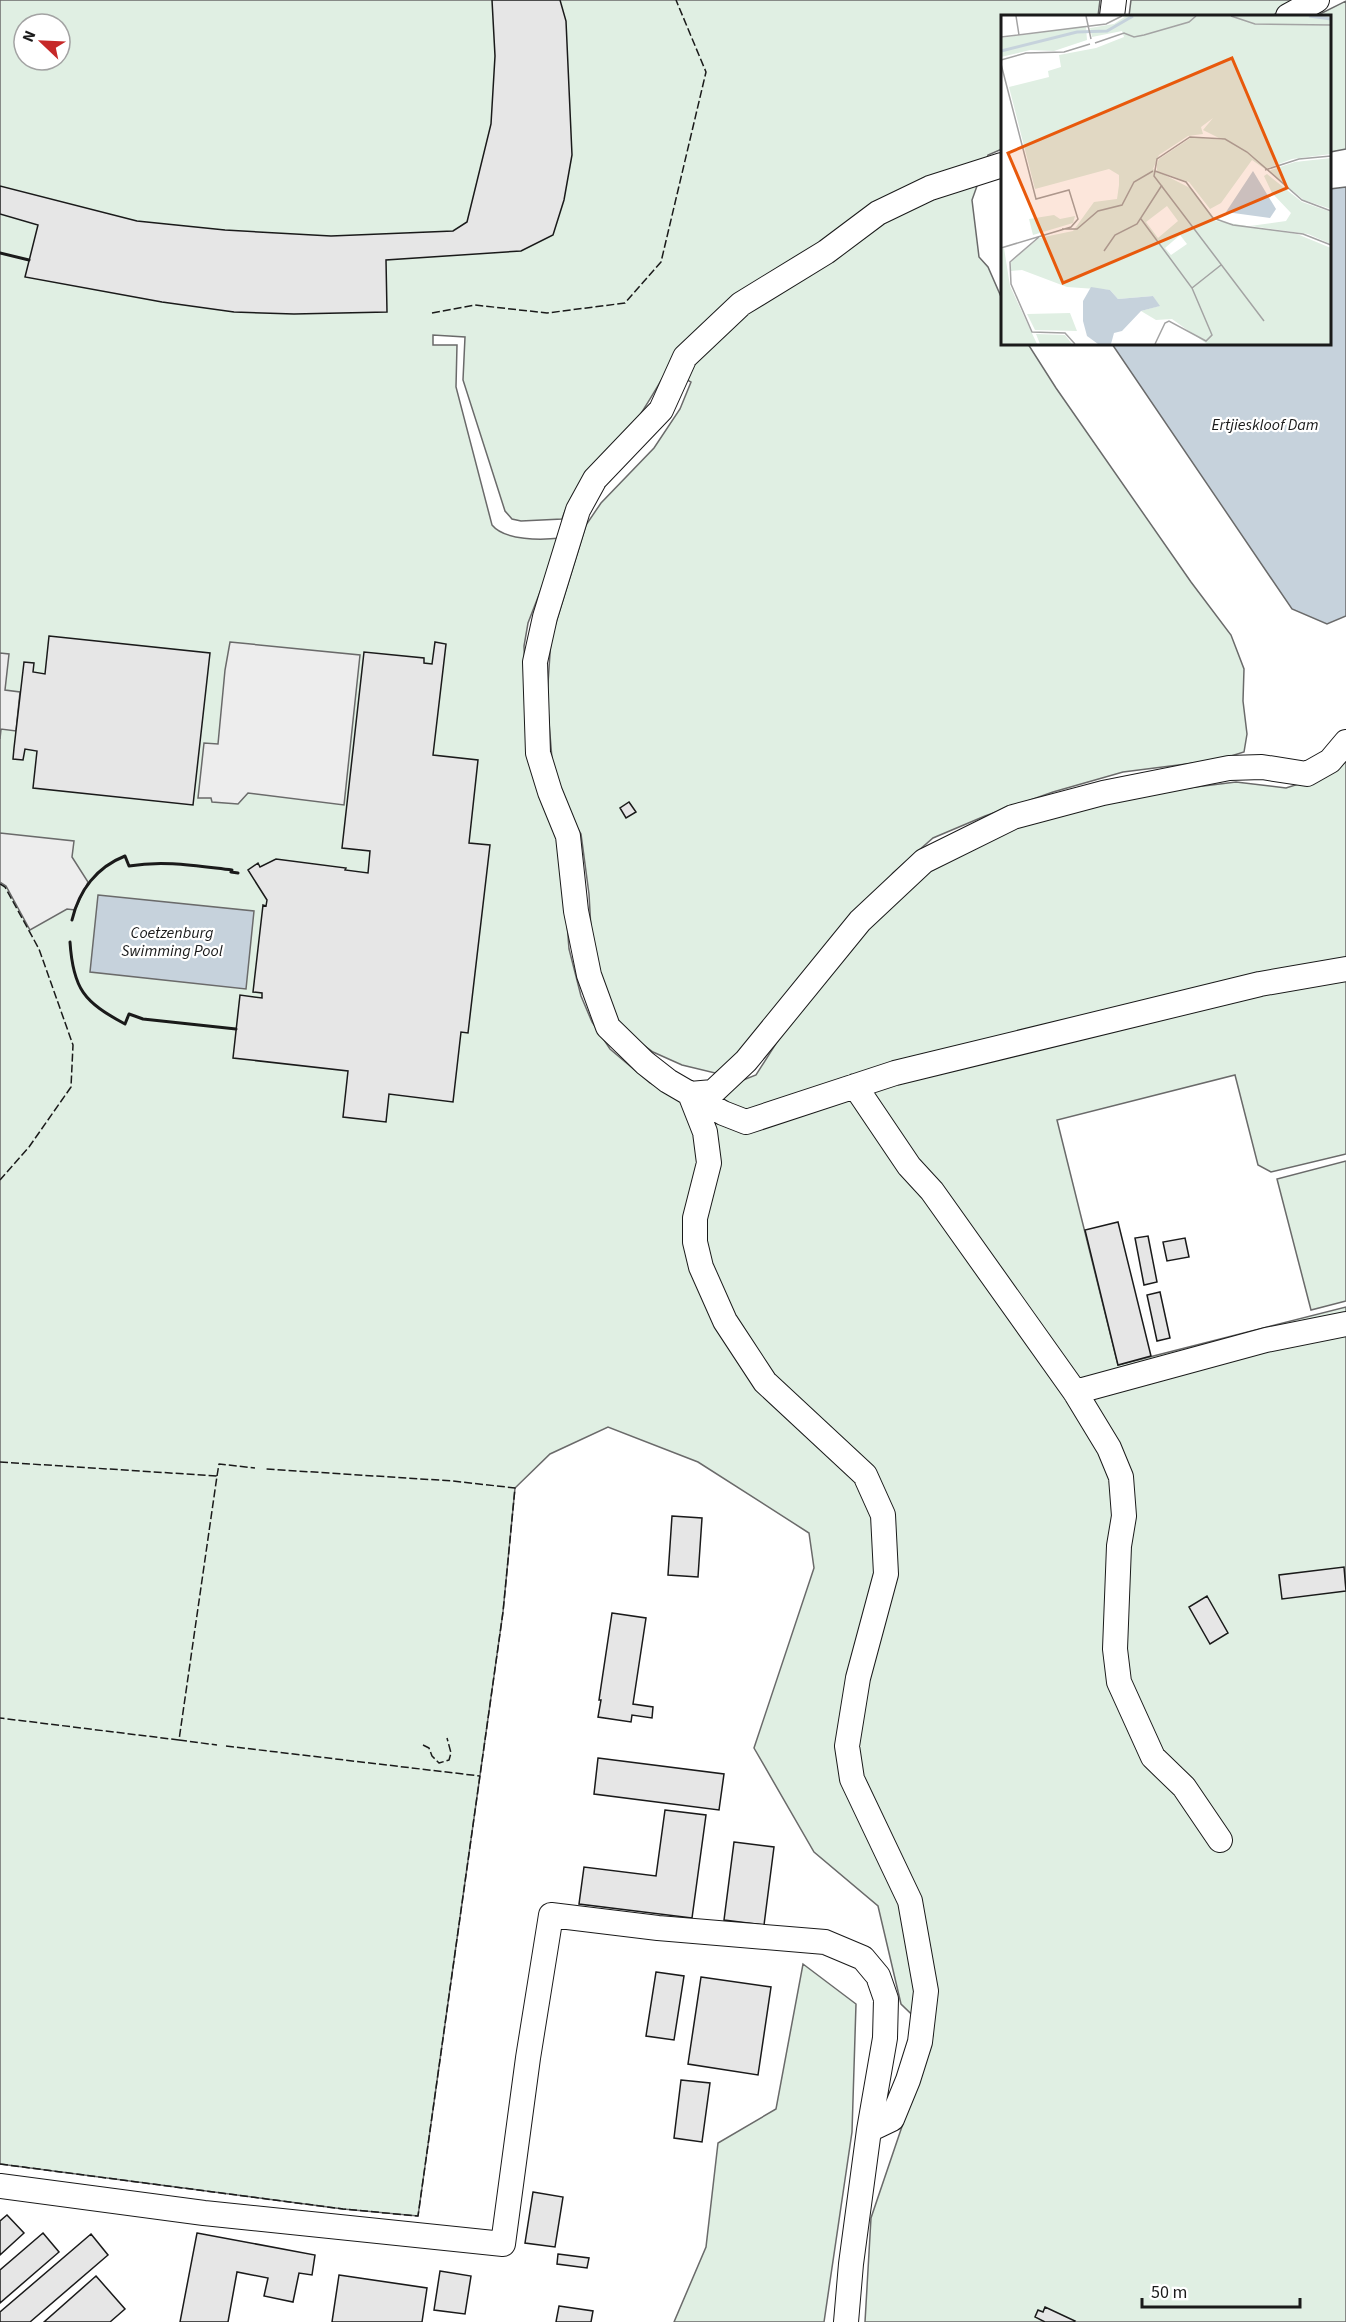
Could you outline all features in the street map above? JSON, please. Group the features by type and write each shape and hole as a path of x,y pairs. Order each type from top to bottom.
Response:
{"street":[{"path":"1112,15 1114,0"},
{"path":"1290,15 1317,0"},
{"path":"1001,165 930,188 878,213 826,252 741,304 686,357 661,410 595,480 578,510 554,586 535,662 538,753 550,792 568,836 576,911 589,975 608,1027 645,1063 690,1094 723,1113 746,1122 895,1073 1249,987 1346,969"},
{"path":"690,1094 713,1092 746,1061 860,921 924,861 1013,817 1103,793 1229,768 1262,767 1307,774 1330,761 1346,742"},
{"path":"855,1086 909,1166 932,1191 1075,1392 1109,1448 1121,1477 1124,1516 1119,1546 1115,1649 1119,1682 1154,1757 1184,1787 1220,1840"},
{"path":"690,1094 705,1132 709,1163 695,1218 695,1242 700,1267 725,1321 765,1382 865,1475 883,1515 886,1574 858,1678 847,1746 852,1779 910,1901 926,1991 920,2042 908,2080 891,2119 869,2130"},
{"path":"1075,1392 1266,1340 1346,1324"},
{"path":"0,2186 204,2213 503,2244 528,2058 552,1915 658,1928 825,1942 863,1958 878,1976 886,1999 885,2038 869,2130 851,2264 846,2322"}],"green space":[{"path":"0,0 1100,0 1098,15 1001,15 1001,149 988,155 972,200 979,257 988,267 1001,297 1001,345 1029,345 1191,582 1231,635 1244,669 1243,701 1247,734 1244,752 1218,760 1123,772 1053,792 985,816 933,838 893,873 743,1053 715,1073 682,1065 653,1052 630,1035 613,1015 592,947 589,894 581,834 563,806 553,771 547,698 551,639 586,525 601,503 654,448 680,409 691,382 668,369 647,405 623,439 580,485 562,519 521,521 512,519 505,511 463,380 465,337 433,335 433,345 457,345 456,387 492,525 515,537 561,538 528,623 524,646 525,675 560,833 569,949 581,996 592,1022 610,1049 650,1083 686,1103 756,1075 782,1034 854,943 909,883 999,832 1074,808 1171,790 1236,782 1286,788 1330,774 1346,761 1346,1154 1271,1172 1258,1165 1235,1075 1057,1120 1118,1365 1346,1307 1346,2322 865,2322 871,2218 933,2035 901,2004 878,1906 814,1852 754,1748 814,1568 809,1533 698,1462 608,1427 550,1454 515,1488 503,1612 418,2216 343,2209 0,2164"},
{"path":"1131,0 1298,0 1274,15 1129,15"},
{"path":"1346,1 1346,149 1331,152 1331,15 1318,15"},
{"path":"1346,1161 1346,1301 1311,1310 1277,1179"},
{"path":"803,1964 856,2004 852,2132 824,2322 674,2322 706,2247 718,2143 776,2109"}],"shaded area":[{"path":"230,642 360,655 344,805 248,793 238,804 212,802 211,798 198,798 204,743 218,744"},
{"path":"0,653 9,654 5,690 20,692 16,731 1,729 0,739"},
{"path":"0,833 74,841 72,857 88,882 75,910 67,909 30,930 6,886 0,882"}],"water":[{"name":"Ertjieskloof Dam","path":"1346,187 1346,616 1327,624 1292,609 1113,345 1331,345 1331,189"},
{"name":"Coetzenburg Swimming Pool","path":"98,895 254,911 246,989 90,972"}],"building":[{"path":"492,0 560,0 566,21 572,155 564,200 553,235 521,251 386,260 387,312 294,314 234,312 162,302 25,277 38,225 0,214 0,186 137,221 225,230 331,236 453,231 467,222 491,124 495,56"},
{"path":"49,636 210,653 193,805 33,788 37,751 25,749 23,760 13,759 14,748 24,662 34,663 33,672 45,674"},
{"path":"435,642 446,644 433,755 478,760 469,843 490,845 468,1033 461,1032 453,1102 389,1094 386,1122 343,1117 348,1071 233,1058 240,995 262,998 262,993 253,992 263,905 266,906 267,900 248,870 258,863 260,867 276,859 368,873 370,851 342,848 364,652 424,658 424,663 432,664"},
{"path":"629,802 636,812 626,818 620,808"},
{"path":"1118,1222 1151,1356 1118,1365 1085,1230"},
{"path":"1148,1236 1157,1282 1144,1285 1135,1238"},
{"path":"1185,1238 1189,1257 1167,1261 1163,1242"},
{"path":"1160,1292 1170,1338 1157,1341 1147,1295"},
{"path":"672,1516 702,1518 698,1577 668,1575"},
{"path":"1344,1567 1346,1591 1282,1599 1279,1575"},
{"path":"1207,1596 1228,1633 1210,1644 1189,1607"},
{"path":"612,1613 646,1618 633,1704 653,1707 652,1718 632,1715 631,1722 598,1717"},
{"path":"598,1758 724,1774 719,1810 594,1794"},
{"path":"665,1810 706,1815 692,1918 579,1904 584,1867 656,1876"},
{"path":"734,1842 774,1847 764,1925 724,1920"},
{"path":"656,1972 684,1976 674,2040 646,2036"},
{"path":"701,1977 771,1987 758,2075 688,2064"},
{"path":"681,2080 710,2083 702,2142 674,2138"},
{"path":"533,2192 563,2197 555,2247 525,2243"},
{"path":"7,2215 24,2233 0,2255 0,2221"},
{"path":"43,2233 59,2252 0,2303 0,2270"},
{"path":"197,2233 315,2255 312,2275 299,2273 293,2302 264,2296 268,2278 237,2272 228,2322 180,2322"},
{"path":"91,2234 108,2255 30,2322 0,2322 0,2312"},
{"path":"558,2254 589,2258 587,2268 557,2264"},
{"path":"440,2271 471,2276 465,2314 434,2310"},
{"path":"339,2275 427,2288 422,2322 332,2322"},
{"path":"96,2276 125,2309 110,2322 44,2322"},
{"path":"559,2306 593,2311 591,2322 556,2322"},
{"path":"1045,2307 1075,2321 1045,2322 1035,2317 1038,2310 1043,2312"}],"fence":[{"path":"432,313 475,305 547,313 625,303 661,262 706,72 676,0"},
{"path":"0,884 5,887 39,949 73,1045 71,1087 29,1147 0,1180"},
{"path":"0,1462 217,1476 179,1740 0,1718"},
{"path":"217,1476 219,1464 255,1468"},
{"path":"0,2164 343,2209 418,2216 503,1612 515,1488 453,1481 266,1469"},
{"path":"423,1745 429,1748 432,1756 439,1763 449,1760 451,1753 447,1738"},
{"path":"179,1740 217,1745"},
{"path":"226,1746 480,1776"}],"wall":[{"path":"0,253 29,260"},
{"path":"72,920 84,889 106,866 125,856 129,866 180,864 232,870 231,872 238,873"},
{"path":"70,942 74,972 83,992 100,1009 125,1024 129,1014 143,1019 236,1029"}]}
